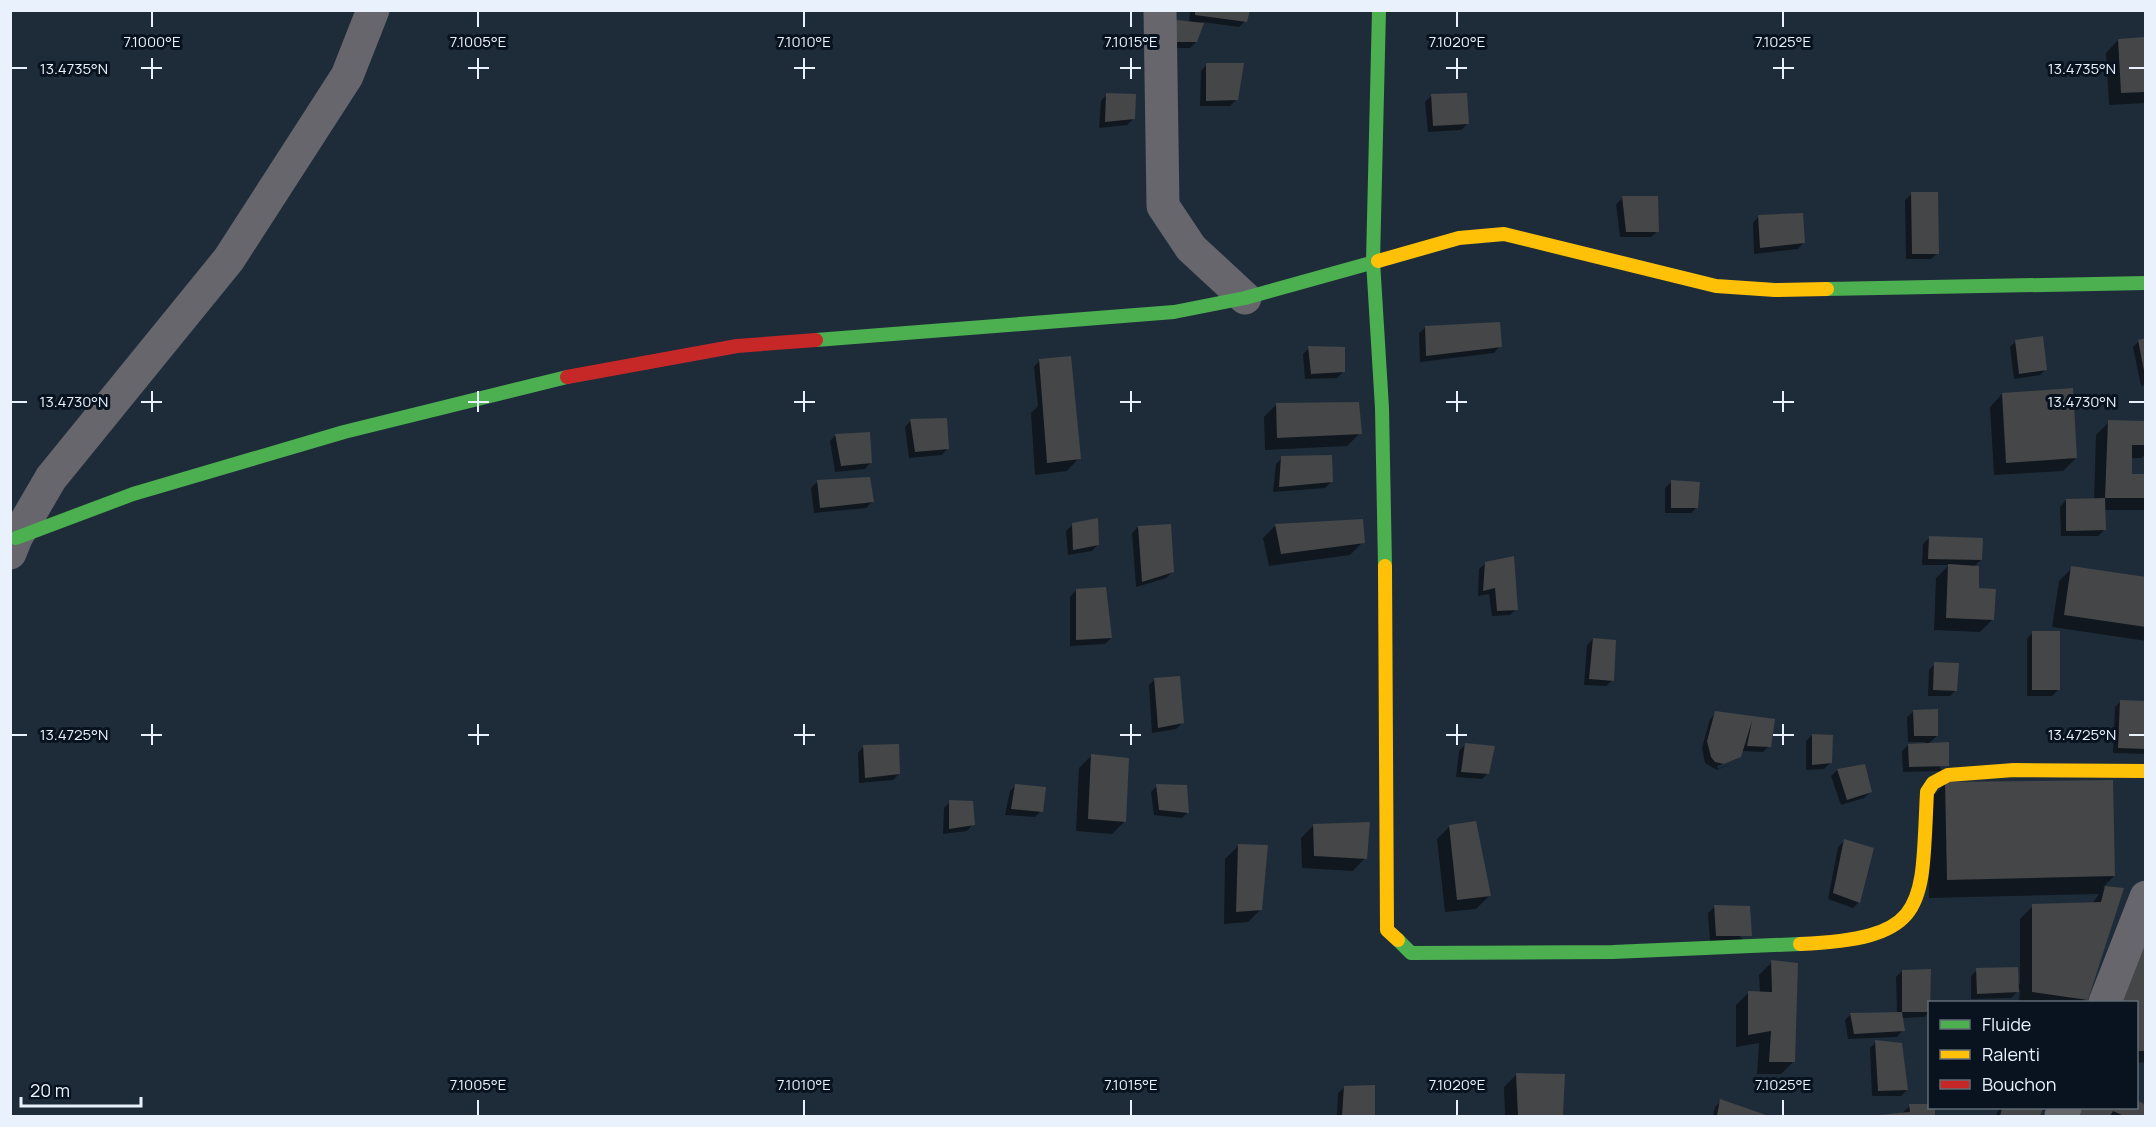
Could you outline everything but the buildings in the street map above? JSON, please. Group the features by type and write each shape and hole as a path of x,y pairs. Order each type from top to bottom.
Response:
{"street":[{"path":"13,546 51,478 229,259 347,76 373,10"},
{"path":"1160,10 1163,206 1191,248 1245,298"},
{"path":"1379,10 1373,261 1383,408 1387,636 1387,930 1411,953 1613,952 1847,942 1880,934 1913,909 1921,885 1927,792 1933,783 1948,775 2014,770 2145,771"},
{"path":"13,546 133,494 344,432 549,380 736,346 1174,312 1245,298 1459,238 1504,234 1716,286 1775,290 2145,283"},
{"path":"2105,1001 2145,897"}],"traffic: fast":[{"path":"1379,10 1373,261 1382,408 1385,566"},
{"path":"816,340 1174,312 1245,298 1378,261"},
{"path":"1827,289 2146,283"},
{"path":"16,538 133,494 344,432 567,377"},
{"path":"1398,940 1411,953 1613,952 1800,944"}],"traffic: slow":[{"path":"1378,261 1459,238 1504,234 1716,286 1775,290 1827,289"},
{"path":"1385,566 1387,930 1398,940"},
{"path":"1800,944 1874,934 1896,924 1910,909 1919,889 1923,863 1927,792 1933,783 1948,775 2014,770 2146,771"}],"traffic: jam":[{"path":"567,377 737,346 816,340"}]}
